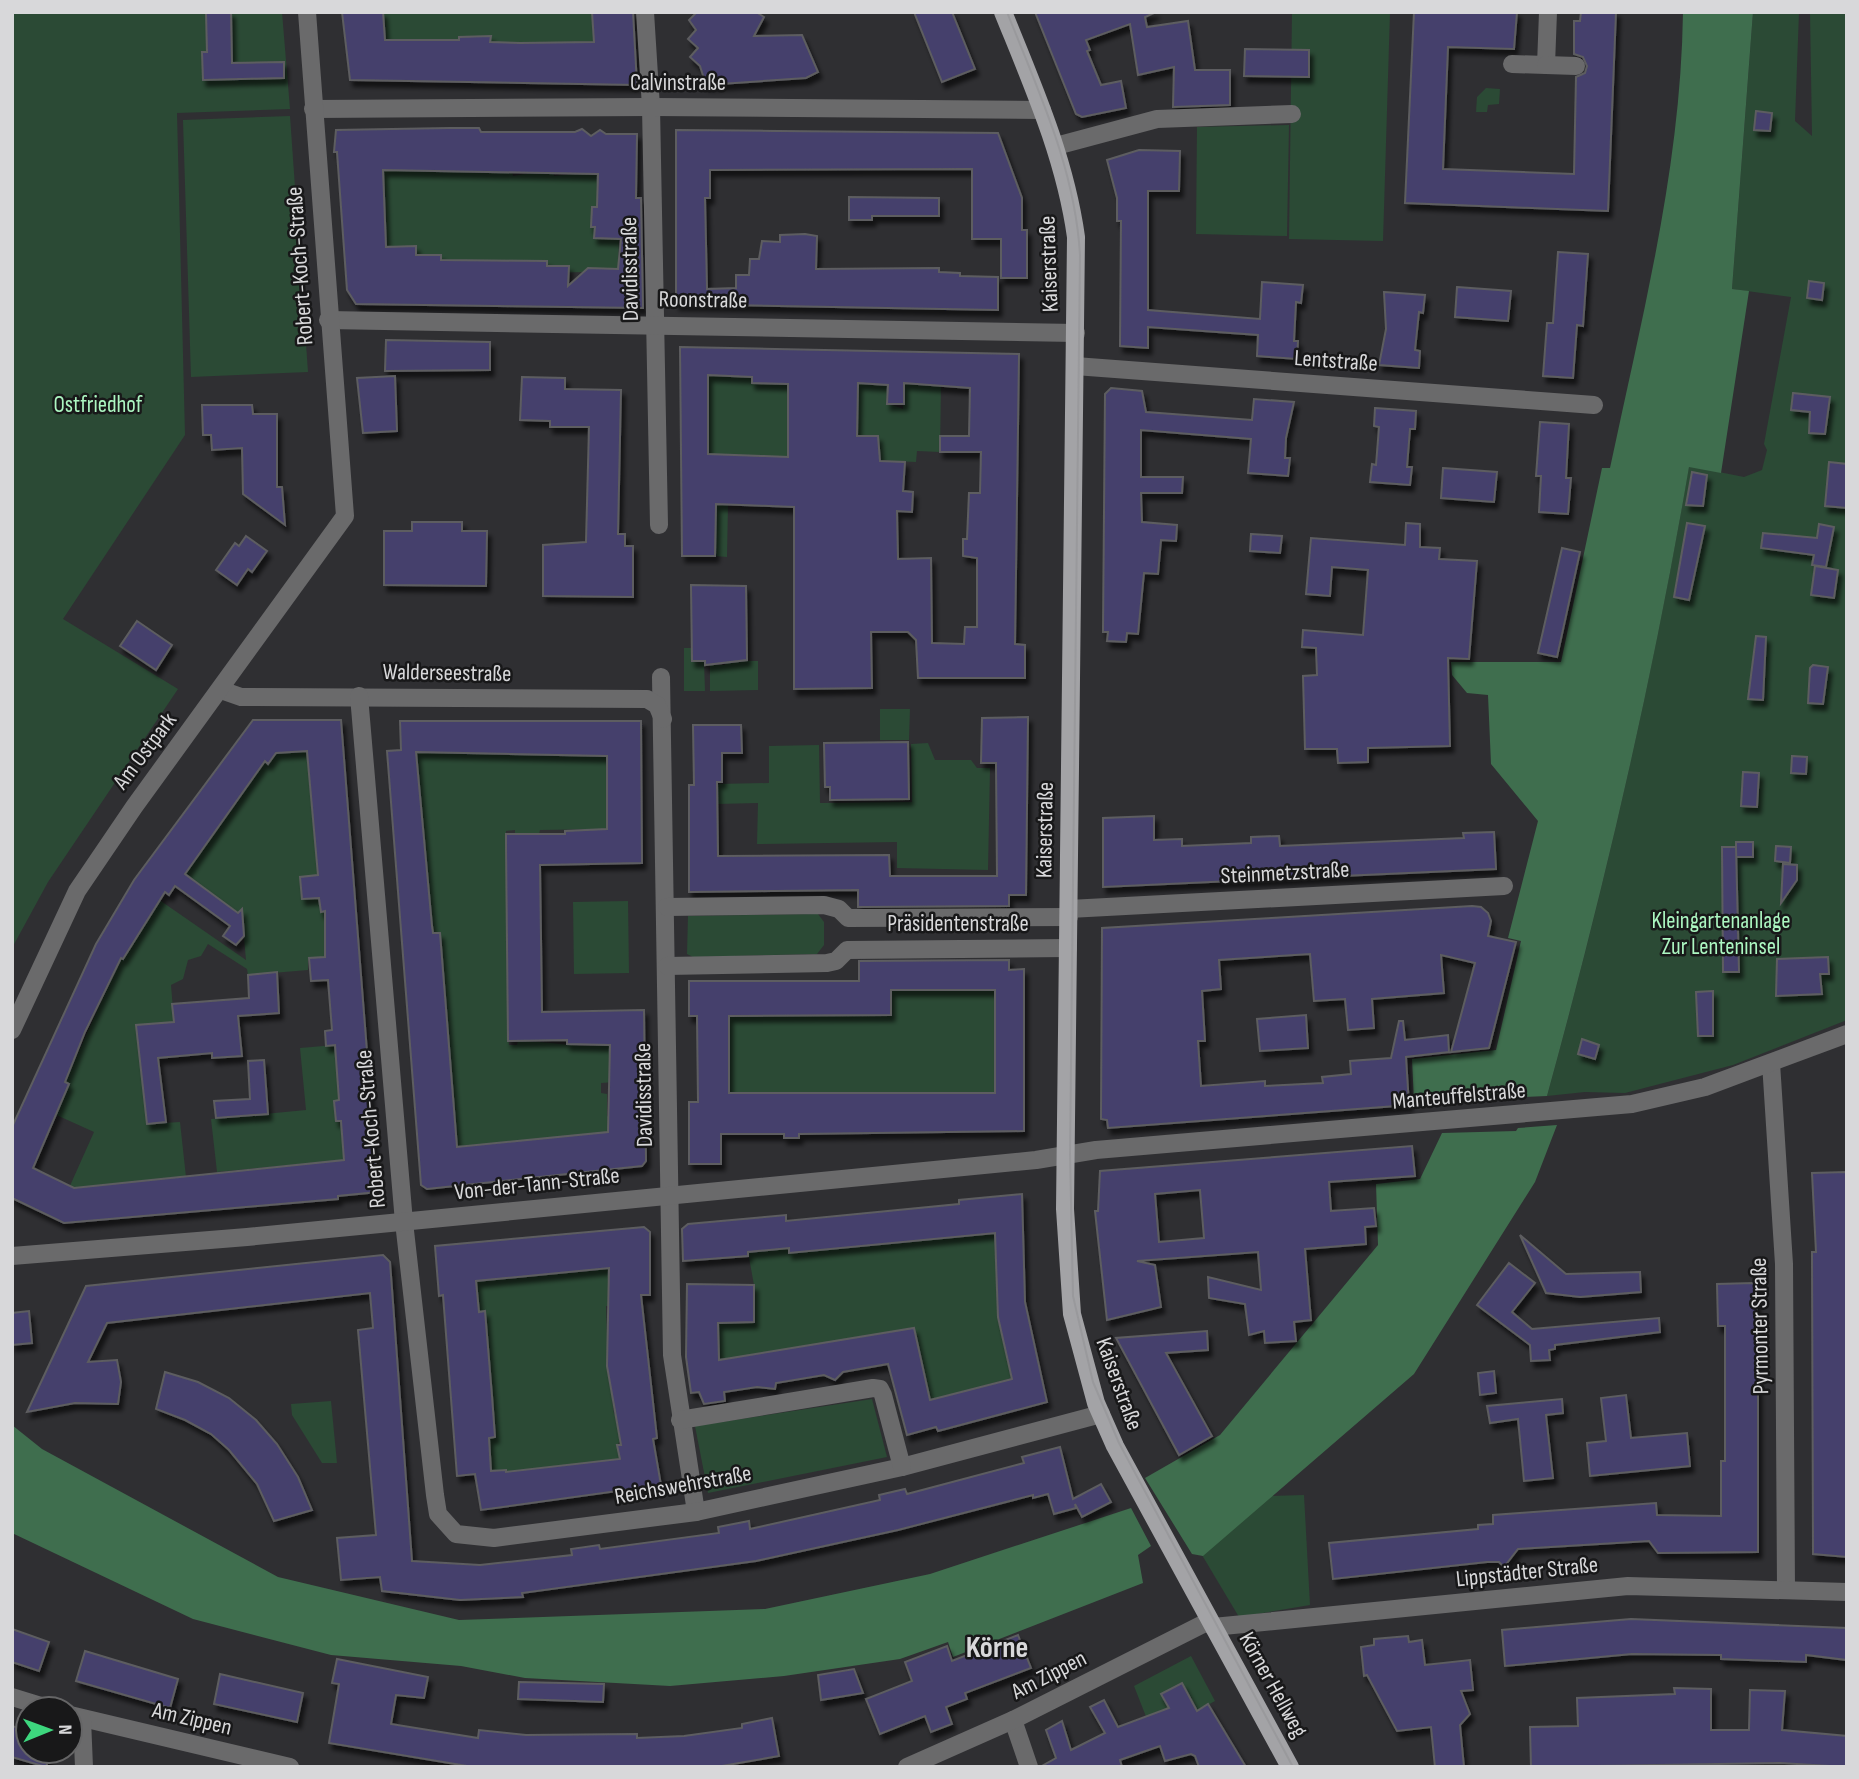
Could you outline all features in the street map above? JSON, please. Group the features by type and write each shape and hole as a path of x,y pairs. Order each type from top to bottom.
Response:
{"main road":[{"name":"Kaiserstraße","path":"1003,12 1056,146 1071,200 1076,237 1066,1155 1068,1291 1078,1348 1101,1414 1211,1624"},
{"name":"Körner Hellweg","path":"1211,1624 1290,1767"}],"street":[{"name":"Robert-Koch-Straße","path":"307,12 328,320 345,516"},
{"name":"Davidisstraße","path":"645,12 651,107 659,525"},
{"path":"1546,65 1548,12"},
{"path":"1512,64 1576,66"},
{"name":"Calvinstraße","path":"313,109 651,107 1042,110"},
{"path":"1056,146 1157,119 1292,114"},
{"name":"Roonstraße","path":"328,320 656,323 1076,333"},
{"name":"Lentstraße","path":"1075,366 1594,405"},
{"name":"Am Ostpark","path":"12,1030 77,891 134,807 345,516"},
{"name":"Davidisstraße","path":"661,677 667,907 672,1354 696,1512"},
{"name":"Walderseestraße","path":"221,690 240,697 648,699 657,705 663,719"},
{"name":"Robert-Koch-Straße","path":"359,696 404,1222 438,1514 457,1534 471,1537"},
{"name":"Steinmetzstraße","path":"1069,913 1504,886"},
{"name":"Präsidentenstraße","path":"667,907 824,905 839,909 848,918 1069,913"},
{"path":"847,950 848,918"},
{"name":"Präsidentenstraße","path":"667,967 827,964 836,961 847,950 1068,948"},
{"name":"Manteuffelstraße","path":"1066,1155 1632,1104 1705,1087 1847,1034"},
{"name":"Pyrmonter Straße","path":"1771,1063 1784,1264 1786,1589"},
{"name":"Von-der-Tann-Straße","path":"12,1256 404,1222 1066,1155"},
{"path":"680,1420 873,1388 880,1390 883,1395 902,1467"},
{"name":"Reichswehrstraße","path":"471,1537 494,1538 696,1512 902,1467 1101,1414"},
{"name":"Lippstädter Straße","path":"1211,1624 1628,1586 1847,1592"},
{"name":"Am Zippen","path":"908,1767 1013,1720 1211,1624"},
{"name":"Am Zippen","path":"84,1719 290,1767"},
{"path":"1013,1720 1029,1767"}],"green space":[{"name":"Ostfriedhof","path":"12,12 282,12 290,109 177,113 185,435 63,619 178,689 48,882 12,948"},
{"path":"383,12 592,12 593,29 600,42 490,42 490,37 459,37 459,40 384,40"},
{"path":"1292,12 1390,12 1383,241 1289,239"},
{"path":"1683,12 1753,12 1732,289 1749,291 1721,473 1689,467 1660,626 1626,783 1547,1096 1414,1102 1412,1059 1496,1050 1521,941 1508,938 1538,821 1491,764 1488,695 1467,693 1452,675 1451,662 1561,662 1602,468 1610,468 1658,242 1675,127"},
{"name":"Kleingartenanlage Zur Lenteninsel","path":"1753,12 1799,12 1795,121 1812,136 1810,12 1847,12 1847,1020 1733,1065 1625,1093 1585,1092 1547,1096 1626,783 1660,625 1689,466 1744,477 1762,470 1767,450 1764,444 1791,297 1732,289"},
{"path":"1486,88 1500,89 1499,104 1488,105 1487,112 1476,112 1477,97"},
{"path":"290,116 308,372 191,377 183,120"},
{"path":"1289,125 1287,236 1196,234 1197,127"},
{"path":"383,164 434,171 512,171 513,176 531,173 531,169 553,169 554,176 602,171 597,207 592,207 591,227 595,227 595,238 619,239 618,274 616,269 589,268 586,272 547,273 547,260 441,260 417,265 416,246 402,247 385,258"},
{"path":"708,375 788,379 788,431 802,458 729,455 727,557 715,556 716,505 708,454"},
{"path":"858,382 888,385 887,403 903,409 904,383 941,384 940,452 917,451 916,462 848,459 857,443"},
{"path":"684,648 691,648 692,661 704,661 705,691 684,691"},
{"path":"725,661 758,661 758,690 710,691 710,665 725,665"},
{"path":"880,709 910,709 909,740 880,740"},
{"path":"928,743 935,760 971,760 977,768 990,768 988,870 897,868 897,842 757,844 758,803 717,804 717,784 769,783 769,746 819,745 820,803 912,802 911,744"},
{"path":"280,749 315,750 308,766 322,878 300,877 323,894 321,911 325,911 327,943 324,944 324,952 328,953 328,960 308,959 308,970 248,975 247,969 208,944 201,956 188,960 183,979 171,985 174,1022 136,1025 147,1124 180,1122 186,1177 81,1187 81,1190 69,1188 94,1132 52,1113 69,1085 65,1082 121,958 158,899 246,960 242,916 185,874 261,767 259,764 267,758 268,763 276,753 280,753"},
{"path":"415,750 500,751 500,755 508,755 508,752 596,756 610,752 607,760 607,827 611,828 611,833 603,829 540,830 539,834 515,834 515,830 506,831 508,1032 509,1045 517,1045 518,1041 529,1041 594,1046 614,1041 615,1082 601,1083 601,1093 607,1094 607,1116 611,1116 615,1133 466,1146 451,1155 440,933 433,933 431,926"},
{"path":"628,901 629,973 574,974 573,902"},
{"path":"818,914 824,922 824,945 817,954 693,957 687,954 688,916"},
{"path":"891,990 995,990 995,1093 864,1092 863,1101 850,1101 850,1092 827,1092 827,1101 721,1094 715,1016 891,1015"},
{"path":"335,1045 339,1100 336,1121 341,1121 342,1140 356,1138 358,1166 334,1161 217,1172 211,1119 306,1110 300,1048"},
{"path":"1557,1125 1535,1182 1414,1374 1203,1556 1192,1554 1145,1478 1220,1435 1378,1245 1376,1184 1420,1179 1442,1133 1516,1131 1518,1128"},
{"path":"995,1226 998,1315 1012,1378 930,1400 914,1328 719,1360 718,1323 754,1322 754,1285 748,1252 789,1248 790,1253 973,1235"},
{"path":"619,1268 610,1306 606,1306 607,1336 611,1336 612,1356 607,1357 608,1374 613,1374 617,1397 612,1398 614,1414 618,1413 622,1437 617,1446 619,1455 623,1454 623,1458 506,1472 491,1471 489,1438 495,1437 484,1311 479,1312 476,1278 493,1276 494,1280"},
{"path":"872,1399 887,1457 708,1493 695,1426"},
{"path":"331,1401 337,1463 322,1463 292,1415 291,1404"},
{"path":"12,1425 42,1449 278,1577 459,1620 765,1609 930,1574 1131,1508 1151,1546 1138,1555 1143,1583 953,1657 948,1642 900,1659 784,1676 670,1686 525,1678 461,1666 331,1655 193,1619 12,1533"},
{"path":"1304,1495 1310,1605 1239,1617 1199,1550 1266,1496"},
{"path":"1191,1656 1215,1701 1197,1711 1182,1683 1162,1694 1188,1736 1158,1747 1134,1686"}],"building":[{"path":"206,12 231,12 232,63 284,62 284,78 203,80 202,52 207,52"},
{"path":"342,12 383,12 385,40 459,40 459,37 491,36 490,42 520,43 594,42 592,12 633,12 637,85 350,80"},
{"path":"697,12 756,12 764,17 754,36 802,35 818,72 806,78 706,85 700,66 690,57 698,48 688,39 696,30 689,20"},
{"path":"914,12 952,12 975,69 942,82"},
{"path":"1035,12 1156,12 1145,17 1147,27 1188,21 1195,70 1230,70 1230,105 1173,107 1174,67 1138,75 1130,24 1086,40 1090,50 1087,51 1101,85 1121,81 1126,108 1082,117 1076,114"},
{"path":"1414,12 1517,12 1514,49 1448,47 1443,169 1574,174 1576,77 1585,73 1587,66 1583,57 1574,54 1574,21 1580,21 1581,12 1616,12 1608,211 1405,203"},
{"path":"1245,49 1309,50 1309,77 1244,76"},
{"path":"1756,111 1772,113 1770,131 1754,130"},
{"path":"479,128 481,132 575,132 582,129 591,136 600,130 606,134 637,134 636,198 641,198 643,308 356,304 347,290 337,152 334,152 336,130","holes":["383,170 598,174 597,207 592,207 591,227 595,227 594,238 621,239 618,269 588,268 568,286 569,266 547,266 547,261 441,260 441,255 416,255 416,246 386,247"]},
{"path":"676,130 998,133 1022,198 1022,230 1027,230 1027,278 1001,278 1001,239 972,239 972,169 710,170 710,198 705,198 707,289 736,288 736,275 749,275 750,259 759,259 762,241 780,242 780,235 805,234 817,236 816,269 939,268 939,272 960,273 960,276 998,277 998,310 676,304"},
{"path":"1139,150 1180,151 1179,191 1148,191 1148,310 1260,319 1262,282 1303,285 1301,303 1296,302 1294,341 1298,341 1297,359 1257,356 1258,335 1148,327 1148,348 1120,346 1121,221 1117,221 1117,198 1107,160"},
{"path":"849,197 939,198 939,216 872,216 872,220 849,220"},
{"path":"1558,252 1588,254 1583,326 1577,325 1573,378 1543,376 1547,323 1553,323"},
{"path":"1809,281 1824,283 1822,300 1807,298"},
{"path":"1457,287 1511,291 1508,321 1455,317"},
{"path":"1384,292 1425,295 1423,313 1419,312 1415,350 1420,351 1419,368 1379,365 1386,329"},
{"path":"386,340 490,342 490,370 385,371"},
{"path":"680,347 1019,354 1015,644 1025,645 1025,678 918,678 916,640 908,632 871,632 872,688 794,689 794,507 716,504 715,556 682,556","holes":["708,375 752,377 752,383 788,384 788,457 708,454","858,383 888,385 887,404 904,404 904,383 970,388 969,436 940,436 940,452 981,452 980,493 969,493 967,539 963,539 963,556 977,558 977,627 965,627 964,644 932,643 931,558 898,559 897,511 912,512 913,492 903,491 905,462 880,461 878,436 857,436"]},
{"path":"395,376 397,431 363,433 357,378"},
{"path":"522,377 565,378 565,389 621,390 618,534 625,534 625,546 633,546 633,597 543,596 543,545 586,542 589,427 550,427 550,421 520,420"},
{"path":"1111,388 1142,391 1146,412 1252,420 1254,399 1294,402 1286,438 1285,458 1290,458 1288,476 1248,473 1251,439 1141,430 1141,477 1183,477 1182,493 1141,493 1142,522 1177,525 1176,541 1161,540 1158,574 1144,573 1138,634 1127,633 1126,642 1107,641 1108,632 1103,632 1105,394"},
{"path":"1793,393 1830,397 1825,434 1809,433 1810,412 1791,410"},
{"path":"202,405 252,405 253,414 277,414 277,487 282,487 285,525 243,494 242,448 212,450 211,435 203,435"},
{"path":"1375,408 1416,411 1415,429 1410,429 1407,467 1412,467 1410,485 1370,482 1372,464 1376,465 1379,427 1374,426"},
{"path":"1540,422 1569,424 1566,478 1571,478 1568,514 1539,512 1541,476 1536,476"},
{"path":"1829,462 1847,464 1847,508 1825,506"},
{"path":"1443,468 1497,472 1494,502 1441,498"},
{"path":"1692,472 1707,475 1703,506 1686,505"},
{"path":"412,522 462,522 462,531 487,531 486,586 384,585 384,531 412,531"},
{"path":"1406,523 1420,524 1420,547 1440,548 1439,559 1477,561 1469,659 1448,658 1450,746 1368,748 1368,762 1338,763 1337,749 1305,749 1303,676 1317,675 1316,648 1302,647 1303,630 1363,635 1368,570 1332,567 1330,596 1306,594 1311,538 1405,545"},
{"path":"1687,523 1705,526 1689,600 1674,597"},
{"path":"1819,524 1834,527 1826,567 1812,565 1814,555 1761,548 1763,533 1817,538"},
{"path":"1251,534 1282,536 1280,553 1250,551"},
{"path":"246,536 267,551 252,572 248,569 237,585 216,570 235,543 239,546"},
{"path":"1562,548 1580,552 1557,657 1538,653"},
{"path":"1815,566 1838,570 1834,598 1811,595"},
{"path":"691,585 746,586 747,660 705,665 705,661 692,661"},
{"path":"137,621 172,645 156,670 120,646"},
{"path":"1756,636 1766,637 1763,700 1748,699"},
{"path":"1813,665 1828,667 1823,704 1808,703 1810,668"},
{"path":"1028,717 1026,895 1009,895 1009,906 858,907 858,890 689,892 689,785 694,785 693,725 741,725 742,753 722,753 722,782 717,782 718,856 889,855 890,876 997,876 996,763 981,763 982,718"},
{"path":"253,720 341,720 378,1192 338,1196 338,1199 64,1223 12,1198 12,1127 96,944 134,880","holes":["307,751 318,875 300,877 302,899 319,898 321,912 325,911 325,957 309,958 311,981 328,980 332,1030 325,1031 326,1046 335,1045 339,1100 334,1101 336,1121 341,1121 344,1160 74,1188 33,1168 69,1084 65,1082 85,1032 121,958 123,959 165,892 169,895 175,886 230,926 223,936 236,945 244,936 242,909 238,913 185,874 265,761 268,764 276,753"]},
{"path":"400,721 641,721 642,863 540,865 542,1012 644,1010 646,1161 642,1166 427,1189 421,1185 387,751 401,750","holes":["416,752 607,756 607,829 565,831 565,834 506,834 506,844 508,1041 567,1040 567,1044 610,1045 608,1132 457,1147 440,933 433,933 432,926"]},
{"path":"908,742 909,799 830,800 830,787 825,787 824,743"},
{"path":"1792,756 1807,757 1806,774 1791,773"},
{"path":"1743,772 1759,773 1757,807 1741,806"},
{"path":"1154,816 1154,840 1182,839 1182,846 1251,843 1251,837 1279,836 1280,846 1464,838 1463,833 1494,832 1496,869 1103,887 1103,818"},
{"path":"1736,842 1753,842 1753,857 1736,857"},
{"path":"1776,846 1791,847 1790,863 1775,861"},
{"path":"1722,847 1736,847 1739,972 1723,972"},
{"path":"1783,864 1797,865 1797,880 1781,903"},
{"path":"1481,907 1488,913 1491,921 1488,936 1516,942 1489,1048 1451,1052 1475,963 1441,955 1444,993 1372,999 1374,1028 1348,1030 1345,999 1314,1001 1310,954 1219,960 1221,989 1202,991 1205,1041 1198,1041 1201,1086 1265,1081 1265,1086 1323,1083 1322,1077 1351,1074 1350,1061 1391,1058 1399,1021 1403,1021 1405,1040 1448,1035 1449,1052 1406,1057 1409,1105 1108,1128 1107,1120 1101,1119 1102,928"},
{"path":"1828,957 1829,974 1820,974 1822,994 1776,996 1777,959"},
{"path":"1009,960 1009,970 1024,969 1024,1131 799,1134 799,1138 784,1138 784,1134 721,1134 721,1164 689,1164 689,1102 698,1102 697,1016 689,1016 689,981 859,981 859,961","holes":["891,990 995,990 995,1093 729,1093 729,1016 891,1015"]},
{"path":"277,972 279,1013 238,1016 242,1056 212,1058 212,1053 158,1058 166,1122 147,1124 136,1025 174,1022 172,1004 249,998 248,975"},
{"path":"1713,991 1713,1036 1698,1036 1696,992"},
{"path":"1306,1015 1308,1048 1260,1051 1257,1019"},
{"path":"1582,1039 1599,1045 1595,1059 1578,1054"},
{"path":"264,1060 268,1114 216,1118 214,1101 250,1099 248,1061"},
{"path":"1412,1146 1415,1176 1329,1182 1331,1211 1374,1208 1376,1226 1365,1227 1366,1244 1305,1249 1311,1320 1294,1322 1296,1341 1265,1343 1264,1331 1249,1335 1245,1304 1209,1298 1208,1277 1261,1290 1258,1252 1137,1261 1155,1265 1161,1307 1107,1320 1095,1211 1098,1211 1100,1171","holes":["1200,1190 1204,1238 1159,1242 1155,1194"]},
{"path":"1847,1172 1847,1557 1813,1554 1812,1252 1816,1252 1812,1173"},
{"path":"1022,1194 1025,1302 1047,1402 938,1431 936,1427 907,1435 888,1364 843,1372 835,1380 824,1375 776,1383 775,1389 757,1387 724,1392 725,1401 704,1404 699,1392 691,1393 686,1357 687,1284 754,1285 754,1322 718,1323 719,1360 914,1328 930,1400 1012,1379 998,1317 995,1233 789,1253 789,1248 748,1252 748,1256 683,1261 682,1229 688,1224 786,1215 786,1221 959,1204 959,1200"},
{"path":"644,1227 650,1232 650,1295 641,1295 657,1438 653,1439 661,1485 481,1510 475,1474 457,1476 443,1295 439,1296 435,1246","holes":["609,1268 607,1366 621,1445 617,1445 620,1459 506,1472 491,1471 489,1438 495,1437 492,1396 485,1311 479,1312 476,1281"]},
{"path":"1520,1235 1566,1274 1640,1272 1641,1292 1580,1297 1546,1293"},
{"path":"383,1255 390,1262 412,1561 480,1565 572,1555 571,1549 599,1545 600,1549 719,1533 718,1527 749,1521 750,1529 880,1500 879,1495 905,1489 907,1494 1024,1463 1022,1457 1060,1447 1073,1499 1101,1484 1111,1502 1082,1517 1075,1504 1076,1508 1054,1514 1048,1494 1033,1498 1033,1495 898,1530 756,1561 522,1593 523,1597 460,1600 382,1591 380,1577 341,1580 337,1538 376,1535 358,1330 373,1328 370,1293 107,1323 88,1362 117,1360 121,1382 118,1404 75,1403 27,1412 86,1286"},
{"path":"1509,1263 1535,1283 1512,1312 1532,1329 1659,1318 1660,1332 1555,1345 1555,1349 1549,1350 1550,1360 1531,1361 1530,1345 1477,1305"},
{"path":"1754,1283 1758,1324 1758,1552 1658,1553 1649,1541 1518,1549 1504,1567 1499,1562 1487,1562 1333,1579 1329,1543 1478,1529 1478,1525 1493,1524 1493,1515 1656,1503 1657,1515 1721,1516 1721,1461 1725,1461 1725,1326 1718,1326 1717,1284"},
{"path":"29,1311 32,1343 12,1345 12,1313"},
{"path":"1207,1331 1208,1350 1166,1353 1212,1436 1179,1455 1116,1338"},
{"path":"1494,1371 1496,1393 1480,1395 1478,1373"},
{"path":"165,1372 198,1382 229,1398 256,1420 277,1444 298,1477 312,1510 274,1521 257,1484 229,1450 211,1434 156,1409"},
{"path":"1626,1395 1631,1438 1687,1433 1690,1466 1590,1476 1587,1443 1606,1441 1601,1398"},
{"path":"1562,1399 1563,1413 1546,1415 1553,1478 1524,1481 1518,1419 1490,1423 1487,1406"},
{"path":"1631,1619 1847,1628 1847,1660 1806,1655 1806,1662 1721,1659 1721,1655 1632,1654 1505,1666 1502,1630"},
{"path":"12,1629 49,1642 39,1671 12,1662"},
{"path":"1018,1635 1031,1668 965,1693 967,1699 946,1707 952,1724 931,1732 925,1716 880,1734 866,1699 912,1681 905,1662 947,1646 952,1661"},
{"path":"1408,1636 1409,1642 1422,1640 1425,1665 1470,1660 1473,1690 1461,1691 1470,1714 1460,1725 1464,1767 1435,1767 1431,1727 1397,1731 1367,1675 1364,1676 1361,1647 1374,1645 1374,1639"},
{"path":"85,1651 178,1679 170,1708 76,1681"},
{"path":"337,1659 428,1677 424,1698 396,1695 391,1724 478,1738 479,1730 526,1735 637,1734 637,1738 684,1736 742,1728 742,1724 772,1718 779,1756 716,1767 473,1767 329,1743 339,1684 332,1683"},
{"path":"854,1669 863,1693 821,1700 818,1675"},
{"path":"220,1674 303,1693 297,1722 214,1704"},
{"path":"519,1682 604,1684 603,1702 518,1699"},
{"path":"1182,1683 1197,1711 1208,1704 1246,1767 1199,1767 1195,1756 1191,1754 1165,1761 1160,1746 1120,1760 1122,1767 1040,1767 1056,1758 1046,1730 1062,1721 1071,1750 1105,1733 1090,1707 1104,1700 1118,1727 1169,1708 1161,1694"},
{"path":"1674,1688 1711,1689 1711,1730 1749,1730 1750,1690 1785,1691 1782,1730 1847,1736 1847,1767 1780,1763 1531,1767 1530,1727 1578,1726 1577,1698 1675,1694"},
{"path":"12,1726 14,1758 12,1757"}],"tram line":[{"path":"1007,12 1054,131 1071,192 1080,255 1070,1154 1073,1296 1093,1382 1119,1443 1293,1767"}],"district":[{"name":"Körne","path":"997,1648"}]}
